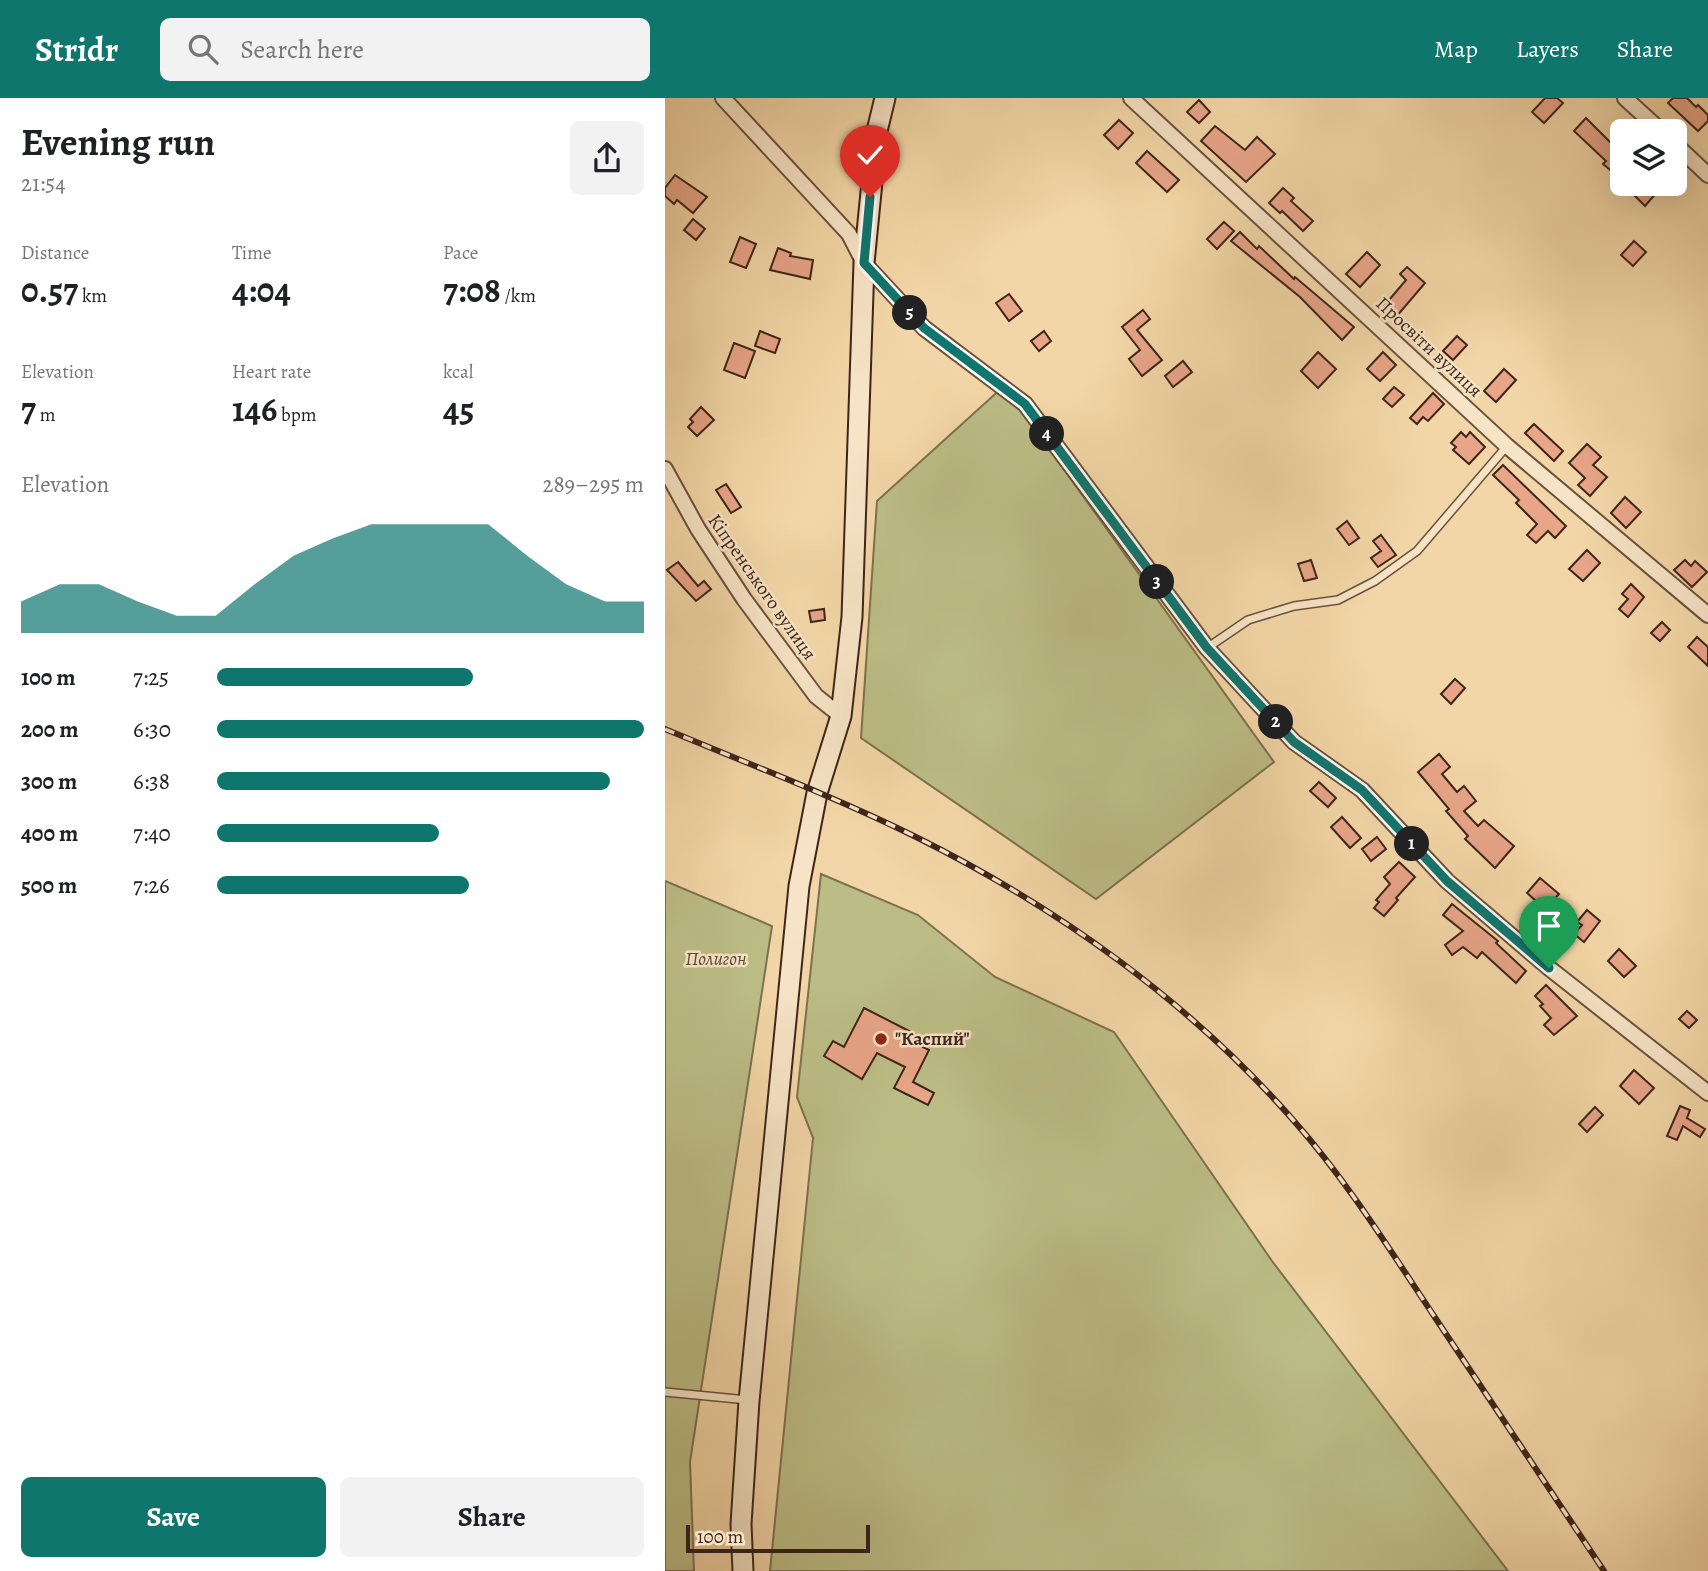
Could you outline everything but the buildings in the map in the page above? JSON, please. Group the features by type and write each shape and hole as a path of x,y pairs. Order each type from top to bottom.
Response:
{"main road":[{"path":"743,1571 741,1524 749,1401 799,886 817,793 841,716 852,617 864,263 877,131 885,98"}],"street":[{"path":"723,98 849,233 864,263 924,328 1025,404 1207,648 1294,742 1362,790 1447,881 1549,968 1708,1093"},
{"name":"Просвіти вулиця","path":"1131,98 1507,446 1708,615"},
{"path":"1625,98 1648,119"},
{"path":"1687,155 1708,175"},
{"name":"Кіпренського вулиця","path":"665,469 698,529 744,599 816,696 841,716"}],"lane":[{"path":"1207,648 1248,620 1294,606 1338,600 1375,581 1417,551 1507,446"},
{"path":"665,1391 749,1401"}],"green space":[{"path":"1004,386 1274,762 1096,899 861,738 877,501"},
{"path":"821,874 918,915 995,977 1114,1032 1272,1261 1508,1571 770,1571 813,1138 797,1097"},
{"name":"Полигон","path":"665,881 772,926 690,1462 694,1571 665,1571"}],"railway":[{"path":"665,729 854,808 968,864 1070,926 1166,997 1211,1036 1294,1121 1350,1192 1604,1571"}],"place":[{"name":"\"Каспий\"","path":"881,1039"}],"route":[{"path":"870,197 864,263 924,328 1025,404 1207,648 1294,742 1362,790 1447,881 1549,968"}]}
